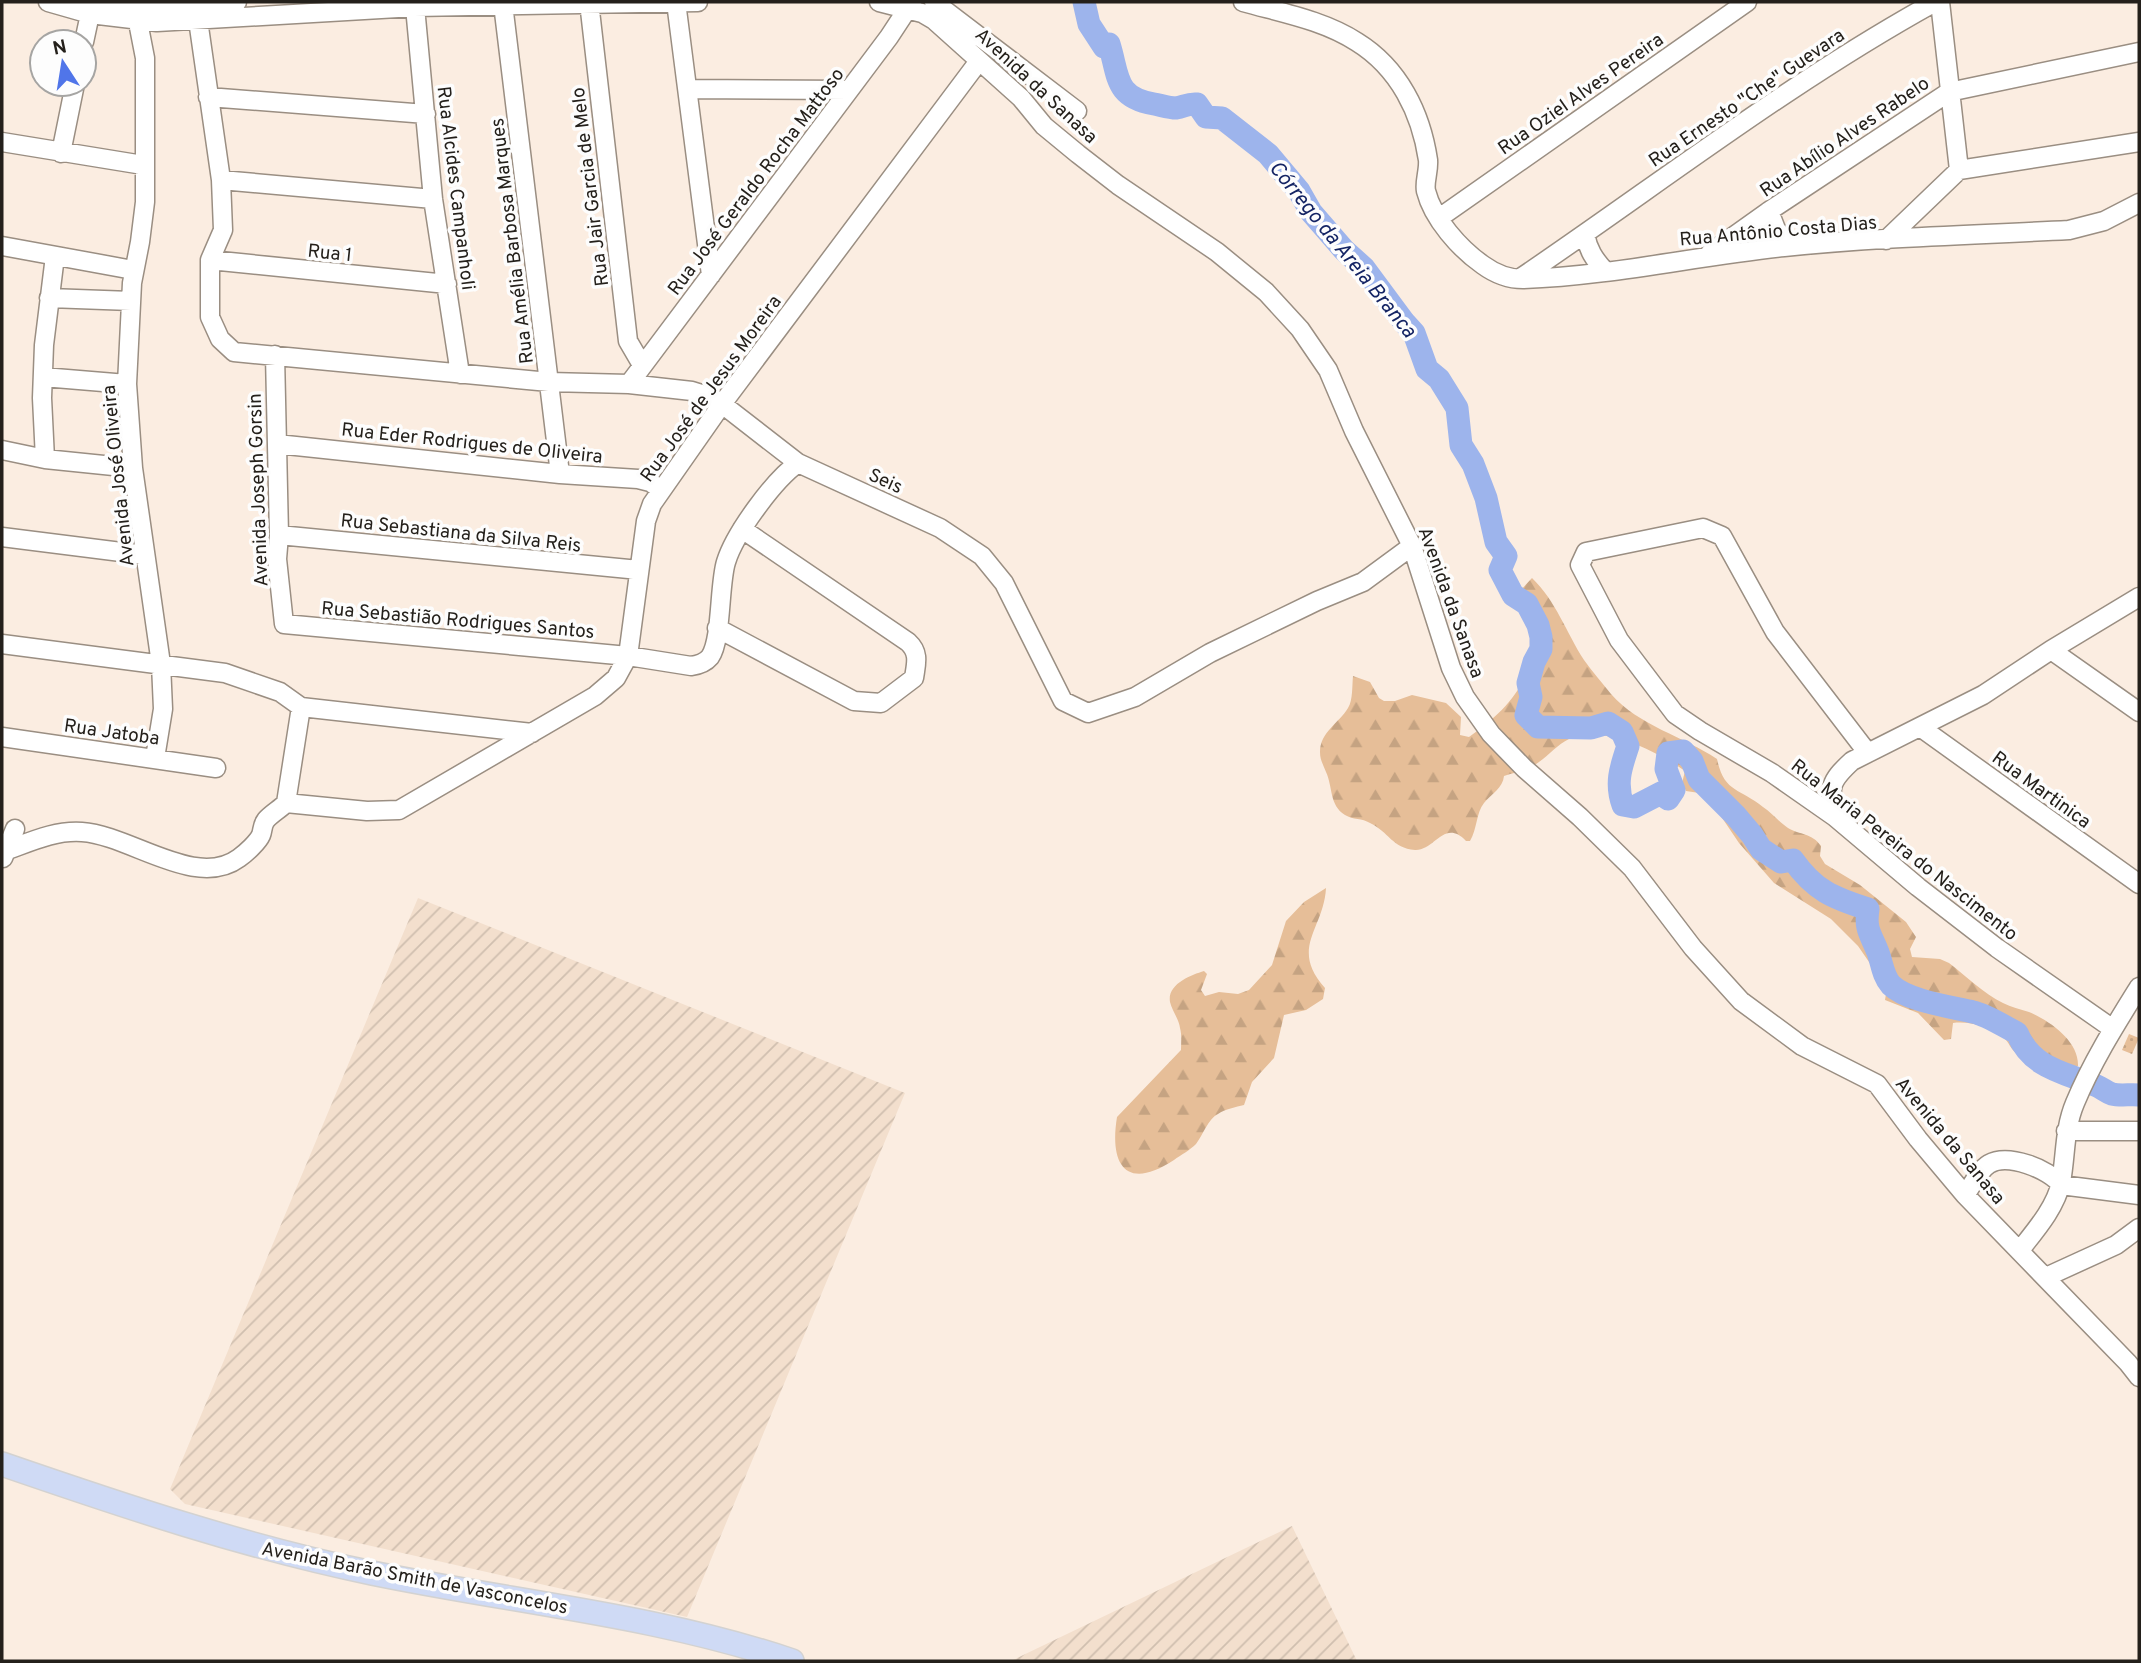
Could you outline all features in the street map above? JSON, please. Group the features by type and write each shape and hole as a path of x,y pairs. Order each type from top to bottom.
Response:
{"main road":[{"name":"Avenida Barão Smith de Vasconcelos","path":"2,1464 192,1528 289,1554 372,1573 738,1643 792,1661"}],"street":[{"path":"48,2 89,8 138,22 415,7 698,2"},
{"path":"89,8 237,2"},
{"name":"Rua Jair Garcia de Melo","path":"589,2 628,341 642,365"},
{"path":"676,2 711,275"},
{"name":"Avenida da Sanasa","path":"879,2 909,6 934,20 1021,97 1044,126 1118,185 1217,252 1266,292 1300,329 1328,370 1354,431 1412,546 1451,668 1465,697 1491,734 1632,868 1693,948 1741,1001 1802,1046 1877,1084 1965,1195 2139,1377"},
{"name":"Avenida da Sanasa","path":"934,2 1077,111"},
{"path":"1243,2 1329,27 1359,43 1391,72 1410,97 1424,138 1429,172 1425,188 1438,218"},
{"name":"Rua Oziel Alves Pereira","path":"1438,218 1747,2"},
{"path":"1937,2 1959,170"},
{"name":"Rua Ernesto \"Che\" Guevara","path":"1519,279 1741,124 1875,35 1937,2"},
{"name":"Rua Amélia Barbosa Marques","path":"503,4 560,474"},
{"name":"Rua José Geraldo Rocha Mattoso","path":"629,384 909,6"},
{"name":"Rua Alcides Campanholi","path":"415,7 433,199 460,374"},
{"path":"86,28 89,8"},
{"path":"198,20 221,180 223,230 210,260"},
{"name":"Avenida José Oliveira","path":"138,22 145,58 145,202 134,270 127,384 133,468 161,664 163,709 155,758"},
{"name":"Rua Abílio Alves Rabelo","path":"1708,255 1769,211 1949,92 2139,52"},
{"name":"Rua José de Jesus Moreira","path":"286,803 377,812 399,810 595,696 616,678 628,656 646,521 660,489 979,61"},
{"path":"689,89 849,90"},
{"path":"208,97 425,114"},
{"path":"61,153 72,98"},
{"path":"2,142 143,165"},
{"path":"1886,240 1959,170 2139,142"},
{"path":"221,180 433,199"},
{"name":"Rua Antônio Costa Dias","path":"1438,218 1483,265 1501,275 1519,279 1605,271 1788,246 2069,230 2120,215 2139,203"},
{"path":"1769,211 1776,229 1788,246"},
{"path":"1585,234 1593,258 1605,271"},
{"path":"2,246 134,270"},
{"path":"45,459 43,377 55,256"},
{"name":"Seis","path":"210,260 210,317 219,339 234,352 549,382 629,384 692,391 722,404 798,463 940,528 982,556 1003,583 1063,701 1088,713 1135,698 1210,653 1317,601 1363,582 1412,546"},
{"name":"Rua 1","path":"210,260 447,284"},
{"path":"49,298 131,302"},
{"name":"Avenida Joseph Gorsin","path":"275,355 278,559 284,624"},
{"path":"43,377 127,384"},
{"name":"Rua Eder Rodrigues de Oliveira","path":"276,444 560,474 638,479 650,482 660,489"},
{"path":"2,450 45,459 133,468"},
{"name":"Rua Sebastião Rodrigues Santos","path":"284,624 628,656 691,666 701,664 712,654 726,562 742,529 784,473 798,463"},
{"name":"Rua Maria Pereira do Nascimento","path":"1867,752 1775,632 1722,536 1703,528 1586,552 1581,559 1580,565 1619,640 1675,714 1700,732 1772,773 1835,817 1997,948 2113,1029"},
{"path":"717,628 854,701 881,704 914,678 917,658 915,649 908,642 742,529"},
{"name":"Rua Sebastiana da Silva Reis","path":"279,535 639,570"},
{"path":"2,537 145,555"},
{"path":"1835,817 1830,791 1832,782 1845,767 1867,752 1983,695 2139,597"},
{"path":"2,644 225,673 290,698 533,733"},
{"path":"2051,650 2139,712"},
{"path":"3,855 59,832 83,832 109,837 194,867 218,869 239,858 260,837 268,817 286,803 290,698"},
{"name":"Rua Martinica","path":"1920,727 2139,884"},
{"name":"Rua Jatoba","path":"2,737 216,768"},
{"path":"3,855 15,829"},
{"path":"2020,1250 2047,1214 2061,1185 2066,1131 2074,1104 2099,1054 2139,986"},
{"path":"2066,1131 2139,1131"},
{"path":"1965,1195 1985,1167 2004,1160 2042,1169 2054,1176 2061,1185 2139,1195"},
{"path":"2046,1277 2116,1245 2139,1228"}],"shaded area":[{"path":"418,898 905,1093 687,1617 185,1504 170,1489"},
{"path":"1292,1526 1357,1661 1011,1661"}],"green space":[{"path":"1532,578 1554,607 1584,660 1622,705 1648,723 1717,759 1724,778 1734,789 1755,801 1788,828 1810,836 1817,842 1821,846 1820,856 1825,864 1860,885 1906,922 1916,937 1910,949 1912,957 1940,959 1949,963 1996,999 2046,1021 2062,1033 2074,1048 2078,1066 2066,1076 2033,1064 2014,1051 1999,1035 1974,1024 1953,1023 1951,1039 1944,1040 1918,1013 1885,1000 1887,988 1858,946 1831,919 1774,883 1739,843 1706,794 1686,791 1682,783 1685,771 1660,755 1630,742 1614,737 1583,735 1569,739 1535,764 1504,776 1499,787 1481,807 1470,841 1452,833 1445,834 1422,849 1407,849 1370,823 1348,817 1340,811 1334,801 1320,752 1326,733 1350,705 1353,676 1370,682 1379,698 1384,701 1395,701 1412,695 1446,703 1461,717 1460,735 1469,737 1502,709 1516,693 1527,673 1533,649 1531,633 1518,593"},
{"path":"1326,888 1309,950 1315,974 1325,988 1323,999 1306,1010 1284,1015 1274,1058 1252,1082 1244,1105 1214,1116 1196,1144 1158,1169 1133,1173 1125,1168 1116,1149 1117,1117 1181,1050 1179,1025 1170,1002 1172,990 1181,981 1204,971 1207,974 1201,990 1205,996 1219,992 1238,994 1249,990 1272,965 1286,921 1304,902"},
{"path":"2129,1034 2139,1038 2132,1054 2122,1050"}],"waterway":[{"name":"Córrego da Areia Branca","path":"1084,2 1089,24 1104,47 1109,44 1117,75 1125,90 1141,101 1168,107 1197,104 1206,117 1222,118 1268,154 1299,191 1311,212 1344,250 1364,268 1414,333 1427,369 1439,379 1457,408 1461,445 1473,464 1486,498 1496,542 1506,556 1500,570 1513,595 1527,604 1538,625 1541,649 1528,683 1531,697 1526,715 1538,727 1591,728 1608,723 1622,732 1628,746 1619,782 1623,805 1634,807 1661,793 1668,799 1674,790 1666,769 1668,753 1683,751 1692,761 1699,779 1736,816 1761,849 1781,862 1793,860 1809,879 1825,892 1868,909 1869,931 1888,981 1898,991 1984,1016 2017,1033 2031,1054 2050,1068 2112,1094 2139,1095"}]}
